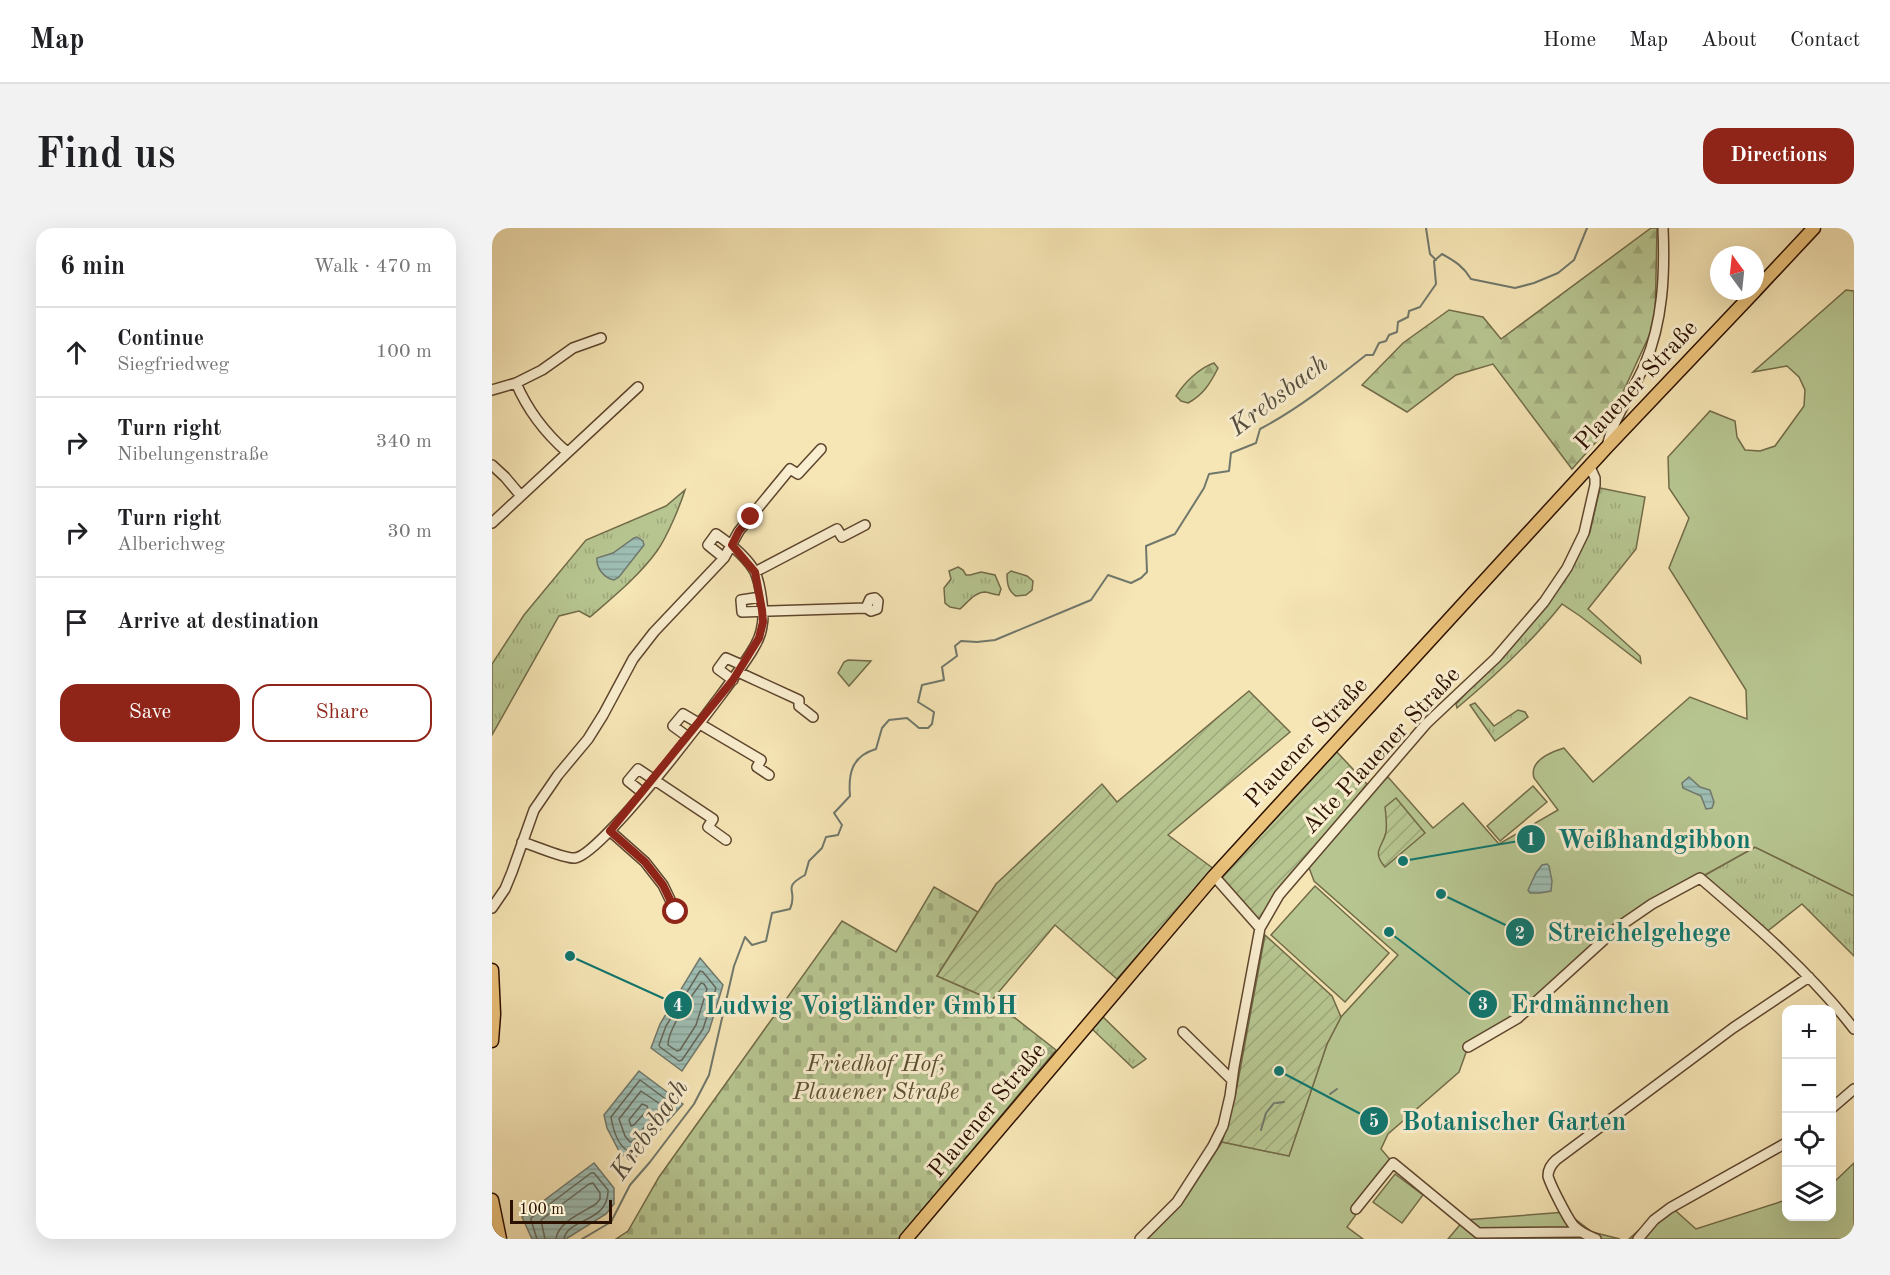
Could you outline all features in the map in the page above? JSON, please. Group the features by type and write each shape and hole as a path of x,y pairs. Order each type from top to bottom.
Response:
{"main road":[{"name":"Plauener Straße","path":"1764,281 1814,228"},
{"name":"Plauener Straße","path":"906,1239 1214,876 1607,447 1746,300"},
{"path":"492,970 494,1014 492,1041"},
{"path":"492,1200 493,1216 500,1239"}],"street":[{"path":"1607,447 1610,433 1646,363 1660,319 1664,260 1663,228"},
{"path":"492,390 516,383 542,370 573,348 601,338"},
{"path":"516,383 532,415 550,438 567,452"},
{"path":"492,523 638,387"},
{"path":"492,908 505,889 534,810 558,775 588,739 633,659 654,632 724,558 739,531 790,469 798,474 821,449"},
{"path":"492,465 506,477 521,496"},
{"name":"Alte Plauener Straße","path":"1140,1239 1177,1202 1213,1146 1223,1126 1260,928 1279,895 1426,724 1496,658 1544,602 1567,567 1584,533 1595,485 1595,478 1590,467"},
{"path":"755,572 837,529 842,537 865,525"},
{"path":"522,842 574,858 586,854 610,831 643,793 733,680 752,652 763,622 761,597 755,572 732,545 716,534 708,545 724,558"},
{"path":"761,597 741,600 742,612 866,608"},
{"path":"733,680 718,669 726,658 799,700 799,706 813,717"},
{"path":"688,737 673,726 683,714 761,760 757,767 770,775"},
{"path":"643,793 628,781 638,769 713,819 708,827 726,840"},
{"path":"610,831 645,862 663,885 676,912"},
{"path":"1214,876 1260,928"},
{"path":"1468,1047 1518,1018 1617,928 1652,904 1700,878 1765,933 1838,1008 1854,1029"},
{"path":"1596,1239 1573,1226 1551,1184 1548,1176 1550,1166 1733,1028 1809,977"},
{"path":"1183,1032 1232,1080"},
{"path":"1836,1104 1854,1089"},
{"path":"1638,1239 1654,1220 1670,1208 1782,1145"},
{"path":"1356,1209 1393,1163 1478,1233 1580,1232"}],"green space":[{"path":"1651,228 1657,228 1655,323 1604,433 1572,469 1493,364 1456,375 1407,412 1362,385 1403,343 1449,310 1483,317 1501,339"},
{"path":"1846,290 1854,291 1854,896 1755,847 1652,904 1518,1018 1468,1047 1459,1072 1388,1134 1381,1149 1393,1163 1347,1227 1363,1239 1146,1239 1187,1196 1222,1142 1289,1156 1327,1044 1341,1017 1398,955 1314,881 1308,865 1368,795 1388,777 1433,828 1463,803 1499,844 1558,810 1534,778 1535,767 1547,755 1564,748 1593,782 1690,697 1747,719 1746,690 1669,568 1689,518 1669,488 1668,457 1710,411 1735,421 1737,437 1745,450 1760,451 1775,446 1804,406 1805,390 1799,377 1787,366 1753,372"},
{"path":"1214,363 1218,368 1206,388 1198,396 1188,403 1176,396 1192,376"},
{"path":"1600,488 1645,497 1636,549 1588,609 1640,656 1641,663 1562,604 1512,659 1457,708 1456,704 1522,634 1564,579 1590,532"},
{"path":"685,490 661,545 634,578 590,617 579,611 559,616 492,735 492,664 524,615 586,540 666,506"},
{"path":"958,567 966,575 981,572 995,575 1001,589 999,595 981,592 960,609 950,607 945,603 944,588 951,579 949,571"},
{"path":"1011,571 1027,576 1033,581 1032,590 1026,595 1013,594 1007,581 1007,574"},
{"path":"848,660 871,661 849,686 838,673 844,662"},
{"path":"1249,691 1290,732 1168,835 1214,869 1117,979 1055,925 992,1000 937,976 996,884 1102,784 1117,802"},
{"path":"1475,703 1494,726 1518,710 1525,712 1528,717 1495,741 1470,705"},
{"path":"1335,750 1367,784 1258,921 1218,877"},
{"path":"1533,786 1547,802 1500,841 1487,826"},
{"path":"1396,798 1425,833 1385,867 1378,853 1386,832 1385,807"},
{"path":"1755,847 1854,896 1854,956 1802,904 1765,933 1700,878"},
{"path":"1315,886 1389,953 1345,1002 1271,935"},
{"name":"Friedhof Hof, Plauener Straße","path":"934,887 978,912 937,976 992,1000 1056,1050 898,1239 616,1239 628,1231 659,1177 842,921 896,952"},
{"path":"1265,935 1332,996 1341,1017 1327,1044 1289,1156 1222,1142 1235,1097"},
{"path":"1101,1015 1146,1059 1133,1068 1092,1029"},
{"path":"1854,1163 1854,1239 1629,1239 1668,1204 1696,1229 1782,1201 1782,1221 1836,1221 1836,1180"},
{"path":"1395,1174 1423,1195 1402,1223 1373,1202"},
{"path":"1566,1212 1592,1232 1620,1239 1448,1239 1464,1220"}],"water":[{"path":"637,537 643,541 644,545 619,577 614,580 604,575 599,569 597,558 613,553"},
{"path":"1689,777 1700,787 1710,790 1714,802 1712,808 1706,809 1701,796 1683,788 1682,783"},
{"path":"1547,864 1552,881 1551,891 1530,893 1528,890 1536,873 1542,865"},
{"path":"700,958 723,985 709,1031 682,1071 651,1048 660,1024"},
{"path":"639,1071 683,1104 634,1159 621,1155 607,1128 604,1115"},
{"path":"594,1163 614,1188 614,1204 606,1214 566,1239 532,1239 522,1217"}],"waterway":[{"path":"1426,228 1430,254 1436,260"},
{"name":"Krebsbach","path":"582,1239 611,1222 630,1185 694,1104 709,1075 734,966 745,937 752,945 766,941 772,913 790,909 793,883 805,875 809,861 822,848 826,837 838,835 842,825 834,813 850,796 853,767 862,756 876,749 882,728 889,720 907,718 919,728 928,728 932,724 934,712 918,702 922,685 944,680 942,667 957,656 955,646 961,641 995,640 1091,600 1108,575 1131,583 1141,578 1147,572 1146,546 1175,534 1204,488 1209,474 1229,471 1231,453 1256,443 1260,429 1301,404 1366,355 1373,355 1379,343 1386,341 1389,335 1397,332 1398,322 1408,317 1409,311 1420,307 1436,284 1434,261 1442,254 1459,265 1471,279 1515,288 1558,273 1574,260 1587,228"},
{"path":"1330,1094 1337,1089"},
{"path":"1276,1103 1284,1102"},
{"path":"1261,1130 1266,1113 1274,1103"}],"place":[{"name":"Weißhandgibbon","path":"1403,861"},
{"name":"Streichelgehege","path":"1441,894"},
{"name":"Erdmännchen","path":"1389,932"},
{"name":"Ludwig Voigtländer GmbH","path":"570,956"},
{"name":"Botanischer Garten","path":"1279,1071"}],"route":[{"path":"676,912 663,885 645,862 610,831 733,680 759,638 763,622 761,597 755,572 732,545 739,531 751,517"}]}
